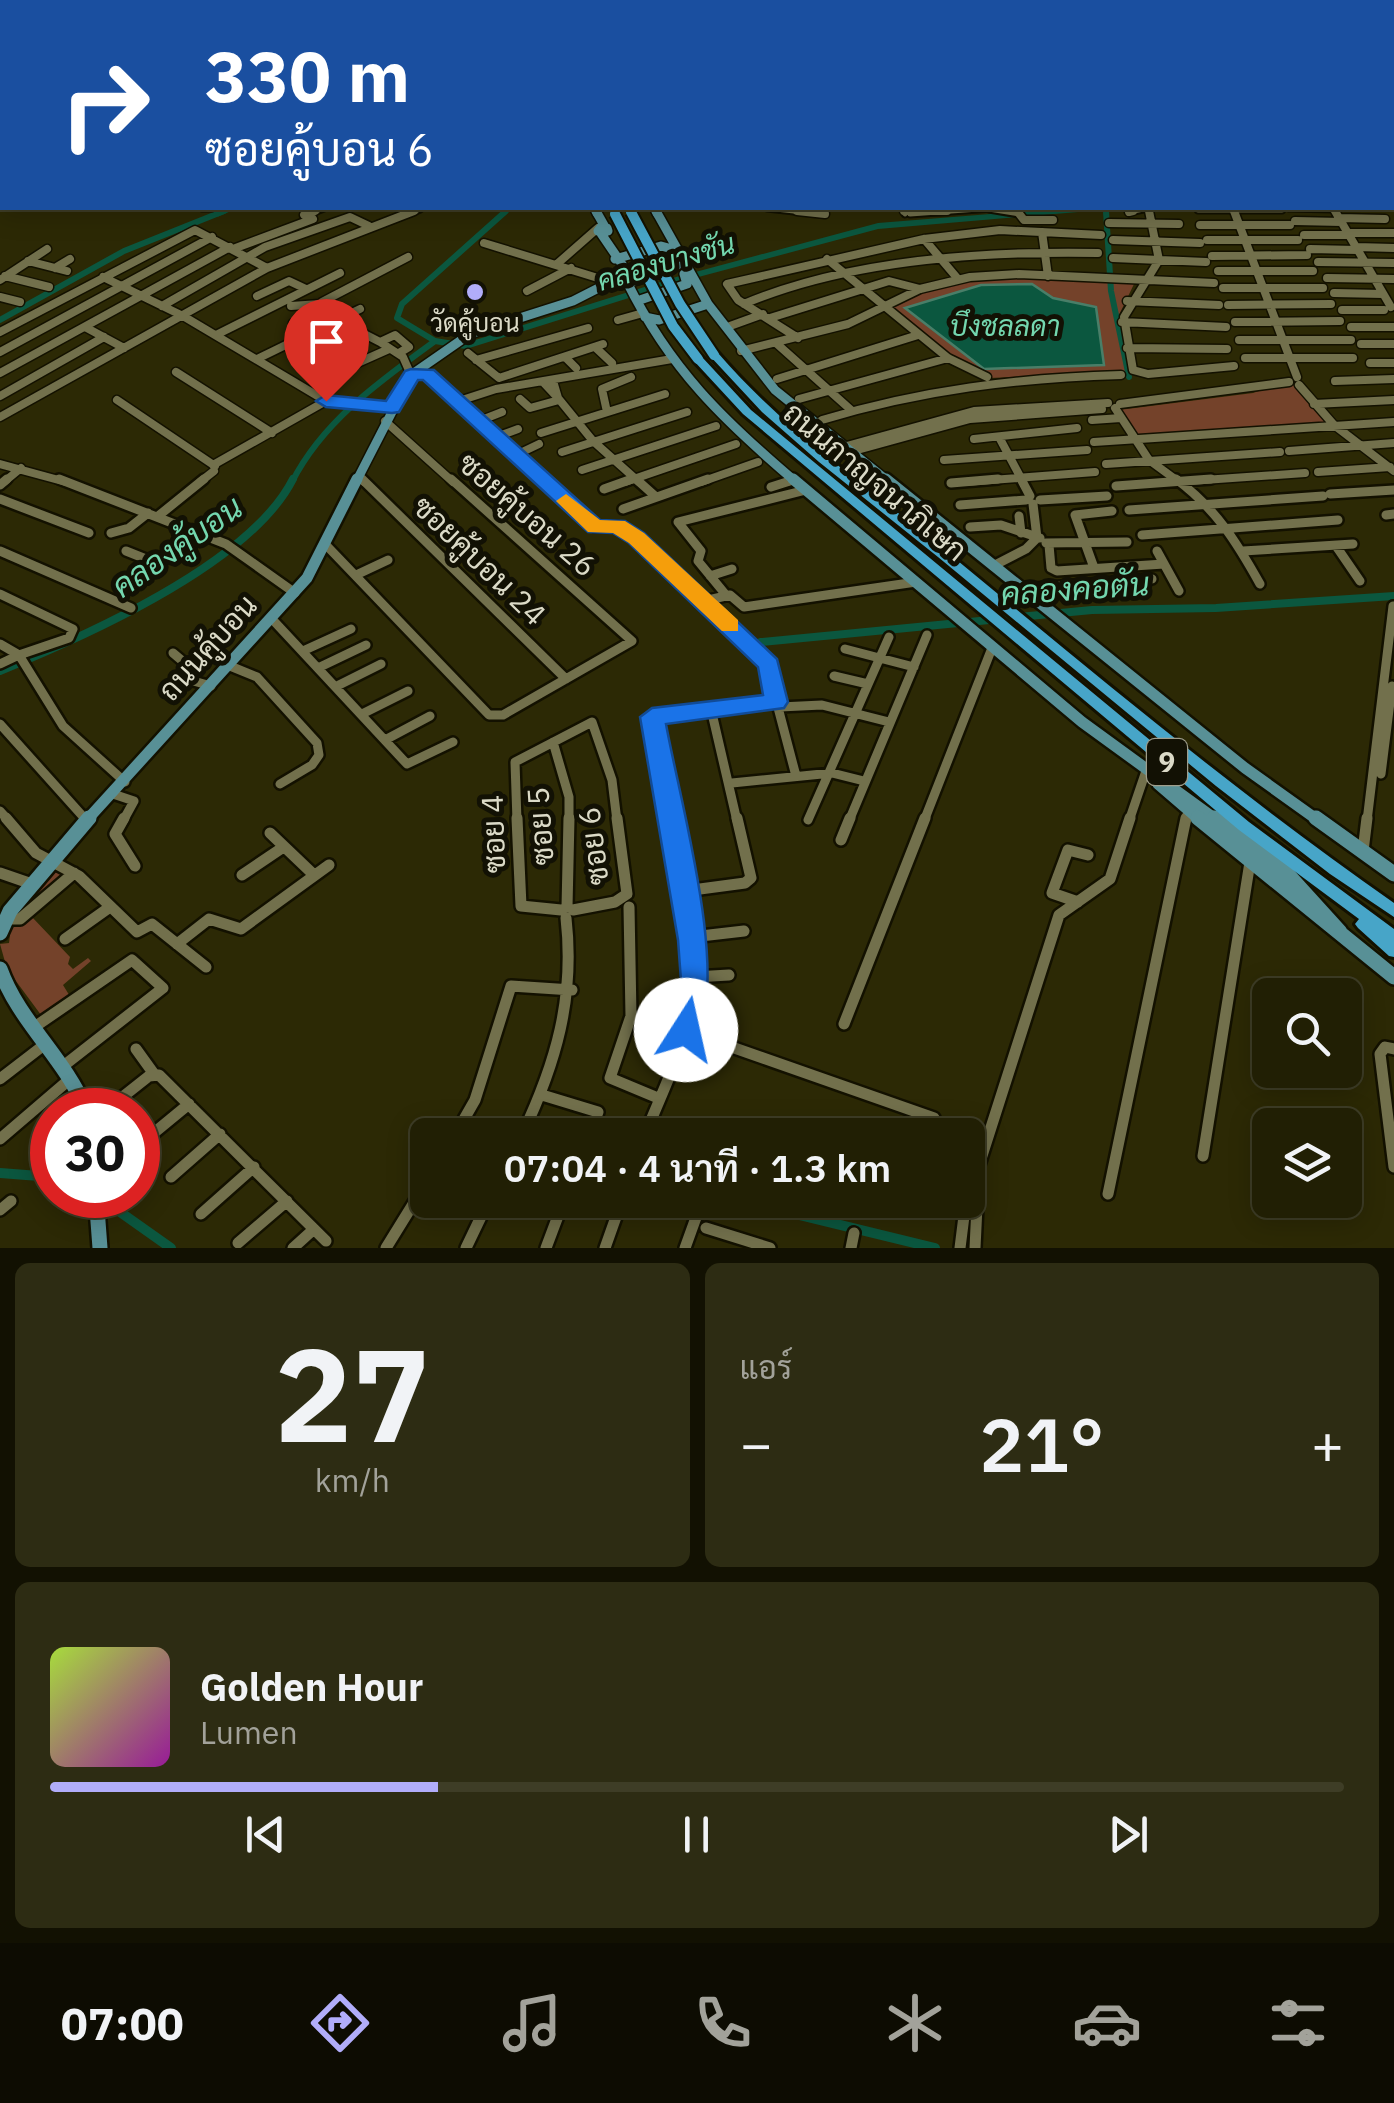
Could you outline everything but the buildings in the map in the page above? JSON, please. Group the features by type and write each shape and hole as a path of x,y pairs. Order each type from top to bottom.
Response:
{"highway":[{"name":"ถนนกาญจนาภิเษก","path":"630,210 684,313 714,355 768,412 1304,848 1394,908"},
{"name":"ถนนกาญจนาภิเษก","path":"614,211 660,303 698,360 747,412 1328,892 1394,938"},
{"path":"1328,892 1394,951"}],"main road":[{"path":"592,210 661,343 717,413 992,648 1146,771 1265,876 1394,977"},
{"path":"652,210 666,240 662,246"},
{"path":"652,210 683,260 688,276 741,351 776,390 1259,779 1394,874"},
{"path":"618,257 662,246 676,250"},
{"name":"ถนนคู้บอน","path":"0,933 50,861 295,594 326,545 412,372 464,340 614,283 670,270 683,260"},
{"path":"670,270 688,276"},
{"path":"678,288 688,276"},
{"name":"ถนนคู้บอน","path":"464,340 551,314 629,280"},
{"path":"636,299 678,288 700,292"},
{"path":"644,315 658,320 697,312 708,304"},
{"path":"697,312 711,318 726,341 741,351"},
{"path":"658,320 661,343"},
{"path":"1146,771 1198,803 1280,868 1340,932"},
{"path":"1265,876 1280,882 1286,878 1280,868"},
{"path":"0,969 33,1028 75,1088"},
{"path":"95,1244 96,1218"}],"street":[{"path":"304,215 318,210"},
{"path":"0,417 268,268 417,210"},
{"path":"788,210 825,214"},
{"path":"903,210 904,214 953,210"},
{"path":"999,210 1053,220"},
{"path":"1129,212 1139,210"},
{"path":"1149,210 1159,260 1127,301 1122,322 1133,370 1141,374 1234,366"},
{"path":"1234,210 1261,271 1295,381 1334,425 1393,468"},
{"path":"1335,210 1387,296 1391,310 1342,310"},
{"path":"162,306 249,257 350,217 368,226"},
{"path":"0,373 232,248 313,218"},
{"path":"1200,225 1385,219"},
{"path":"1110,223 1179,224"},
{"path":"526,291 564,266 602,230"},
{"path":"798,338 744,304 728,291 727,284 924,239 994,230 1101,234"},
{"path":"0,332 190,231 212,237 268,268"},
{"path":"1042,232 1048,276"},
{"path":"1113,240 1204,242 1394,233"},
{"path":"0,352 212,237"},
{"path":"924,239 958,279"},
{"path":"484,243 614,283"},
{"path":"1113,258 1209,259 1394,248"},
{"path":"1,279 47,249"},
{"path":"744,304 940,256 1044,251 1098,253"},
{"path":"55,268 70,258"},
{"path":"291,306 320,304 408,258"},
{"path":"827,259 883,308 978,378"},
{"path":"28,261 67,271"},
{"path":"1318,262 1394,263"},
{"path":"1218,272 1313,271"},
{"path":"216,335 340,273"},
{"path":"741,351 848,324 920,289 958,279 1048,276 1214,283"},
{"path":"103,278 183,316 326,401 392,408"},
{"path":"1327,278 1394,279"},
{"path":"1,279 49,287"},
{"path":"257,296 289,280 306,289"},
{"path":"730,326 894,281 920,289"},
{"path":"1223,288 1323,288"},
{"path":"1334,293 1387,296"},
{"path":"0,297 20,302"},
{"path":"1127,301 1332,304"},
{"path":"320,304 365,339 380,342 401,356 412,372 428,374 595,527 617,526 637,538 754,648 769,664 796,776"},
{"path":"257,358 360,309"},
{"path":"618,320 644,315"},
{"path":"1122,322 1230,325 1340,321"},
{"path":"293,323 308,334"},
{"path":"85,326 124,348"},
{"path":"1351,327 1394,327"},
{"path":"476,360 588,328"},
{"path":"777,379 918,334"},
{"path":"380,342 395,336 409,347 401,356"},
{"path":"0,396 104,338"},
{"path":"1240,340 1350,340"},
{"path":"774,344 851,410"},
{"path":"1361,344 1394,344"},
{"path":"1374,344 1383,363"},
{"path":"50,346 61,350"},
{"path":"468,353 499,378 599,346 612,363"},
{"path":"524,348 560,395 558,400"},
{"path":"1128,348 1227,349"},
{"path":"344,369 389,349"},
{"path":"565,357 576,368"},
{"path":"799,399 948,358"},
{"path":"1245,358 1352,358"},
{"path":"458,402 486,391 672,359"},
{"path":"1370,363 1394,363"},
{"path":"176,372 272,432"},
{"path":"822,420 910,393 978,378 1121,375"},
{"path":"607,412 602,389 631,377"},
{"path":"1335,381 1394,379"},
{"path":"1362,380 1376,401"},
{"path":"846,450 970,419 1113,406 1295,381"},
{"path":"541,433 664,394"},
{"path":"520,399 530,408 558,400"},
{"path":"118,400 215,468"},
{"path":"558,400 593,442 655,496"},
{"path":"1314,404 1394,400"},
{"path":"111,532 129,528 152,515 247,447 326,401"},
{"path":"1113,406 1149,460 1208,504 1229,528 1260,584"},
{"path":"479,421 502,412"},
{"path":"562,452 687,412"},
{"path":"1092,420 1121,418"},
{"name":"ซอยคู้บอน 26","path":"386,421 630,638 629,646 566,679"},
{"path":"944,460 1010,457 1133,439 1394,422"},
{"path":"582,470 716,426"},
{"path":"496,437 518,428"},
{"path":"974,439 1077,428"},
{"path":"1000,437 1032,500 1039,538"},
{"path":"1106,464 1394,443"},
{"path":"516,454 539,444"},
{"path":"604,489 736,444"},
{"path":"623,509 758,462"},
{"path":"0,464 22,468 226,544 295,594"},
{"path":"0,485 22,468"},
{"path":"1318,472 1393,468"},
{"path":"952,483 1095,472"},
{"path":"1116,486 1306,473"},
{"name":"ซอยคู้บอน 24","path":"359,477 566,679"},
{"path":"771,487 794,480"},
{"path":"806,490 678,522 701,551 698,561 726,595 744,607 916,582"},
{"path":"1129,510 1394,490"},
{"path":"960,506 1107,496"},
{"path":"0,499 89,533"},
{"path":"1093,565 1075,516 1112,511"},
{"path":"1019,516 1021,533"},
{"path":"1142,534 1338,520"},
{"path":"970,528 1001,525 1049,545 1127,542"},
{"path":"126,550 156,563 202,535"},
{"path":"993,566 1039,538"},
{"path":"1244,551 1354,544"},
{"path":"326,545 489,716 503,715 566,679"},
{"path":"1049,545 1051,568 1057,571 1164,564"},
{"path":"1336,546 1360,581"},
{"path":"0,551 132,608"},
{"path":"1157,551 1180,591"},
{"path":"356,575 388,560"},
{"path":"710,576 732,569"},
{"path":"1027,592 1152,579"},
{"path":"0,594 74,632 64,641 0,664"},
{"path":"704,602 726,595"},
{"path":"1363,854 1393,606"},
{"path":"272,619 408,764 453,742"},
{"path":"305,650 351,628"},
{"path":"841,840 928,634"},
{"path":"808,820 889,637"},
{"path":"0,644 18,655 70,732 99,764 125,782"},
{"path":"320,667 366,645"},
{"path":"845,648 914,667"},
{"path":"844,1024 992,648"},
{"path":"173,654 186,664 190,680 211,686"},
{"path":"337,686 381,664"},
{"path":"230,666 257,677 317,743 319,755 312,765 280,784"},
{"path":"834,676 868,684"},
{"path":"1381,774 1389,739 1392,686"},
{"path":"362,714 408,692"},
{"path":"651,1118 686,1030 694,977 685,891 652,717 711,708 822,705 889,722"},
{"path":"685,891 750,881 732,782 711,708"},
{"path":"385,740 430,716"},
{"name":"ซอย 6","path":"553,742 594,723 612,780 625,876 623,899 567,912"},
{"path":"0,724 10,740 86,821"},
{"name":"ซอย 4","path":"553,742 516,762 521,906 526,910 567,912"},
{"name":"ซอย 5","path":"553,742 569,797 567,912 572,990"},
{"path":"985,1149 1059,915 1110,879 1146,771"},
{"path":"732,782 832,773 864,781"},
{"path":"112,794 134,804 115,834 136,866"},
{"path":"0,810 36,853 74,873 137,932 152,924 206,967"},
{"path":"1108,1194 1188,810"},
{"path":"270,833 314,875"},
{"path":"242,875 282,848"},
{"path":"1078,902 1052,893 1068,850 1088,856"},
{"path":"1203,1156 1223,1060 1234,938 1250,862"},
{"path":"177,944 209,920 242,929 329,865"},
{"path":"0,873 32,884"},
{"path":"7,919 20,918 74,873"},
{"path":"65,938 110,907"},
{"path":"628,907 635,994 626,1045 610,1078 658,1098"},
{"path":"692,937 744,931"},
{"path":"0,1139 67,1072 162,994 163,988 136,961 128,962 33,1028"},
{"path":"694,977 729,975"},
{"path":"465,1118 475,1100 510,986 572,990 542,1095 530,1118"},
{"path":"686,1030 934,1118"},
{"path":"0,1079 44,1044"},
{"path":"1394,1048 1385,1048 1380,1054 1394,1167"},
{"path":"136,1049 154,1074 326,1241"},
{"path":"135,1088 154,1074"},
{"path":"542,1095 598,1112 596,1118"},
{"path":"160,1128 189,1104"},
{"path":"171,1177 220,1134"},
{"path":"200,1214 254,1167"},
{"path":"238,1243 287,1201"},
{"path":"386,1248 410,1209"},
{"path":"466,1248 481,1218"},
{"path":"546,1248 557,1218"},
{"path":"605,1248 616,1218"},
{"path":"686,1248 696,1218"},
{"path":"960,1248 966,1218"},
{"path":"972,1218 976,1248"},
{"path":"706,1228 770,1248"},
{"path":"293,1248 314,1229"},
{"path":"851,1248 854,1233"}],"shaded area":[{"name":"บึงชลลดา","path":"1000,275 1135,282 1119,315 1131,372 990,378 965,367 890,308 940,285"},
{"path":"1285,382 1293,385 1326,422 1133,439 1119,410 1253,393"},
{"path":"51,863 79,876 35,909 32,917 70,957 68,964 73,969 88,958 91,961 63,985 71,998 44,1019 7,969 0,944 9,943 10,935 4,932"}],"water":[{"name":"บึงชลลดา","path":"1032,284 1053,298 1096,307 1104,365 984,369 905,308 981,285"}],"waterway":[{"path":"218,214 227,210"},
{"name":"คลองบางชัน","path":"691,276 878,226 1066,210"},
{"path":"0,320 124,251 224,211"},
{"path":"435,341 397,318 402,304 506,211"},
{"path":"503,214 506,211"},
{"path":"1106,211 1111,291 1129,377"},
{"name":"คลองบางชัน","path":"435,341 466,346 686,277"},
{"name":"คลองคู้บอน","path":"292,482 336,421 435,341"},
{"name":"คลองคู้บอน","path":"0,671 119,617 204,568 272,510 293,479"},
{"name":"คลองคอตัน","path":"761,642 1092,610 1216,608 1394,596"},
{"name":"คลองคู้บอน","path":"0,1173 30,1175"},
{"path":"129,1218 171,1248"},
{"path":"812,1218 935,1248"}],"slow traffic":[{"path":"566,501 595,527 617,526 637,538 730,625"}],"place":[{"name":"วัดคู้บอน","path":"475,292"}],"route":[{"path":"326,401 392,408 411,375 428,374 595,527 617,526 637,538 769,664 776,702 652,717 692,940 695,981 686,1030"}]}
